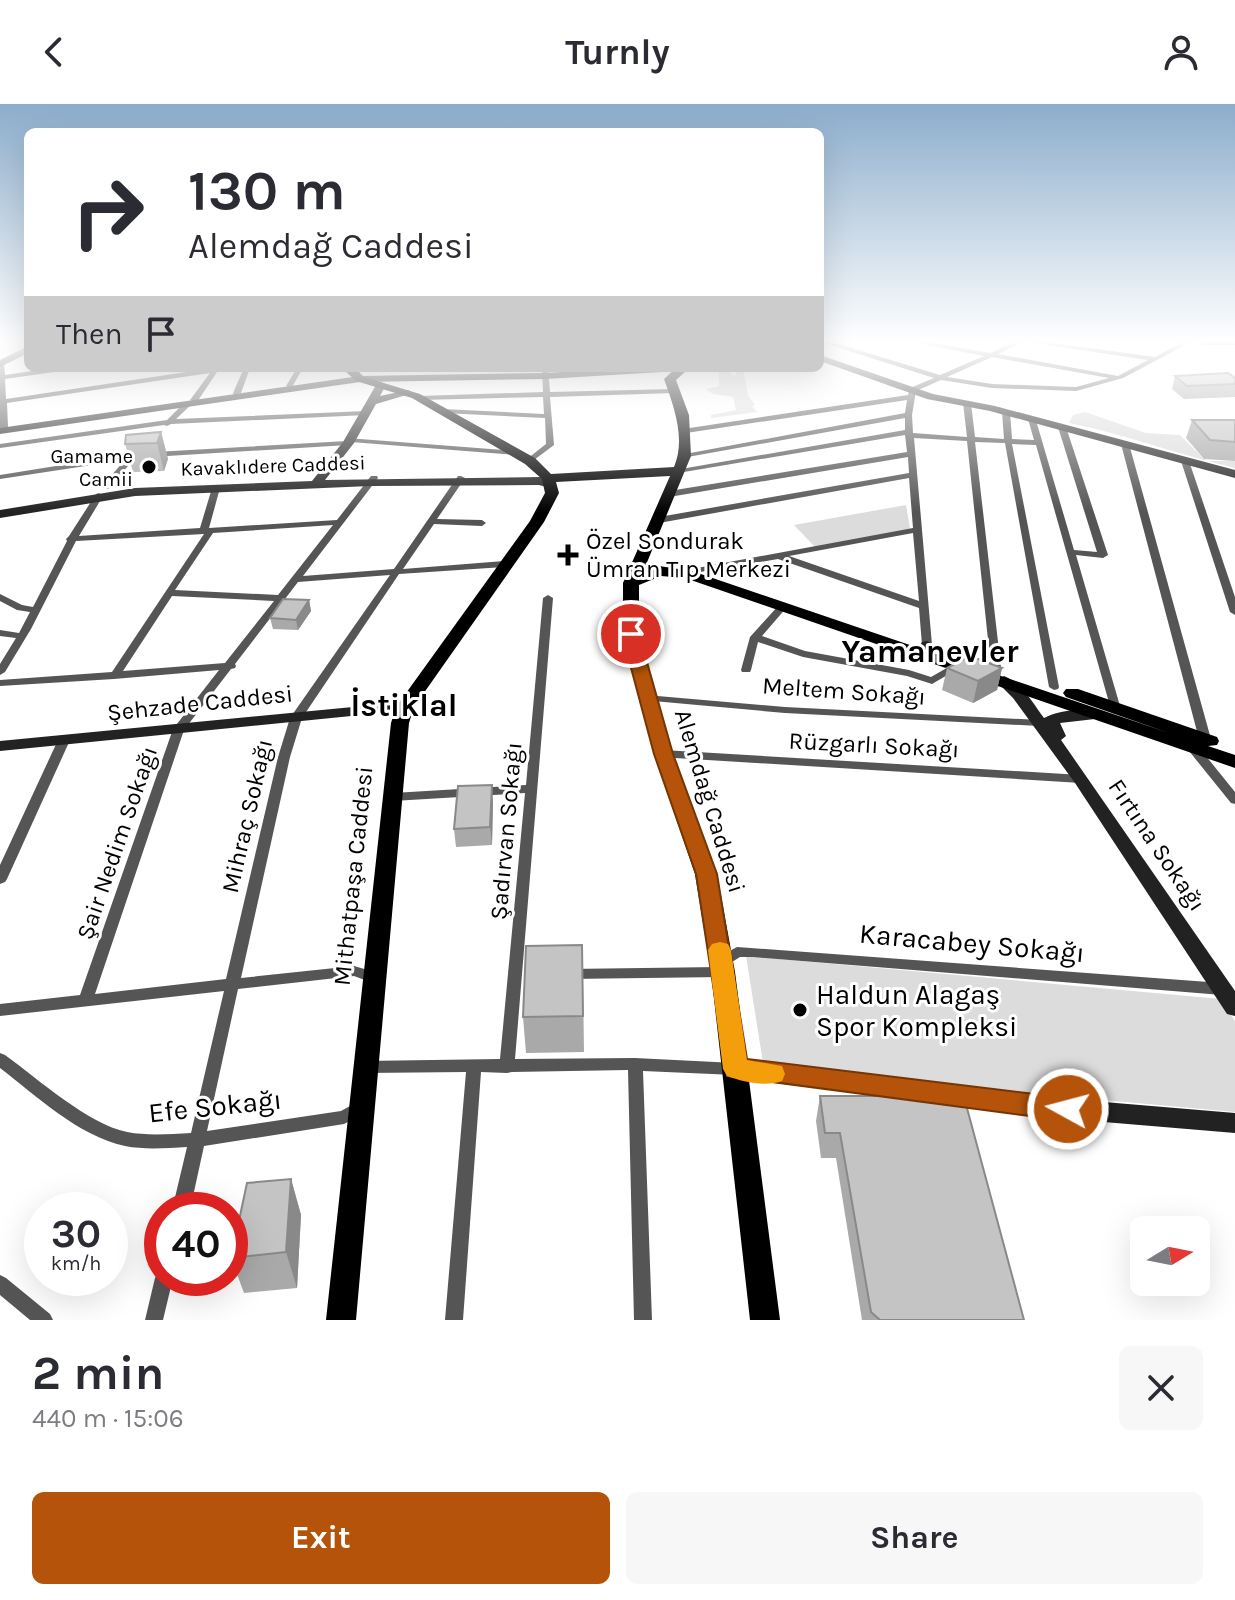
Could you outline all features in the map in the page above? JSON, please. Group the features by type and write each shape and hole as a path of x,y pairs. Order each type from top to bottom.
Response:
{"main road":[{"path":"419,399 530,461 549,481 681,471"},
{"name":"Alemdağ Caddesi","path":"676,399 686,431 685,456 631,583 631,634 663,754 706,874 736,1069 765,1320"},
{"name":"Mithatpaşa Caddesi","path":"341,1320 396,743 405,707 549,504 549,481"},
{"path":"648,539 648,548 663,561 1199,744 1235,751"},
{"path":"631,583 659,571 674,571 924,649 958,665 1034,681 1051,692"},
{"path":"1093,706 1115,706 1235,762"}],"street":[{"path":"22,399 1,402 1,428 209,399"},
{"path":"150,439 193,399"},
{"path":"191,402 208,399"},
{"path":"318,482 349,442 373,401 391,399"},
{"path":"530,461 550,445 546,399"},
{"path":"686,431 879,399"},
{"path":"912,399 908,415 924,649"},
{"path":"946,399 1125,444 1234,477"},
{"path":"967,403 1000,674"},
{"path":"443,411 547,416"},
{"path":"1006,412 1008,441 1051,692 1036,718"},
{"path":"0,446 169,422 366,413"},
{"path":"685,456 908,415"},
{"path":"1032,419 1115,706"},
{"path":"1062,427 1103,555 1070,552"},
{"path":"681,471 909,434 1039,443"},
{"path":"0,477 132,456 349,442 516,453"},
{"path":"1125,444 1199,744 1235,800"},
{"path":"0,672 36,610 70,539 102,491 141,447"},
{"path":"669,494 911,454"},
{"path":"1185,461 1234,608"},
{"path":"659,520 912,475"},
{"name":"Kavaklıdere Caddesi","path":"0,506 102,491 372,480 549,481"},
{"name":"Şair Nedim Sokağı","path":"86,999 179,729 231,666 372,480"},
{"name":"Mihraç Sokağı","path":"186,1192 284,757 296,718 461,480"},
{"name":"Kavaklıdere Caddesi","path":"0,514 102,491 318,482"},
{"path":"114,676 207,531 216,488"},
{"path":"433,521 482,523"},
{"path":"70,539 340,522"},
{"path":"697,571 916,530"},
{"path":"778,556 923,606"},
{"path":"297,579 504,564"},
{"path":"169,593 282,598"},
{"path":"0,597 20,608 36,610"},
{"name":"Şadırvan Sokağı","path":"507,1067 548,598"},
{"path":"746,670 755,637 782,607"},
{"path":"0,633 22,636"},
{"path":"755,637 803,654 909,673 932,681 958,665"},
{"path":"0,683 231,666"},
{"name":"Fırtına Sokağı","path":"1000,674 1081,779 1235,1008"},
{"name":"Meltem Sokağı","path":"646,698 801,711 1036,718"},
{"path":"1081,779 1074,760 1050,722 1093,706"},
{"name":"Şehzade Caddesi","path":"0,746 405,707"},
{"path":"0,879 64,740"},
{"name":"Rüzgarlı Sokağı","path":"663,754 1081,779"},
{"path":"393,797 532,789"},
{"name":"Karacabey Sokağı","path":"547,974 722,967 737,952 753,952 1222,989"},
{"path":"0,1010 354,971 373,977"},
{"path":"515,974 531,974"},
{"name":"Efe Sokağı","path":"0,1059 104,1132 147,1142 344,1117 360,1107"},
{"path":"635,1064 643,1320"},
{"path":"364,1067 635,1064 736,1069 1068,1109 1235,1123"},
{"path":"454,1320 474,1067"},
{"path":"0,1284 44,1320"},
{"path":"154,1320 160,1296"}],"shaded area":[{"path":"733,399 751,399 757,412 711,418 711,415 736,410"},
{"path":"1085,412 1146,433 1180,435 1205,460 1069,423 1073,415"},
{"path":"1208,461 1235,461 1235,468 1214,463"},
{"path":"906,505 910,529 815,547 794,525"},
{"path":"746,956 1221,999 1235,1021 1235,1112 764,1069"}],"building":[{"path":"1192,420 1235,420 1235,442 1210,440"},
{"path":"161,432 157,443 125,444 126,435"},
{"path":"283,599 309,600 296,620 270,618"},
{"path":"970,656 1002,668 978,681 947,668"},
{"path":"492,785 490,827 454,829 458,786"},
{"path":"582,945 583,1016 523,1017 526,946"},
{"path":"875,1091 906,1091 907,1096 964,1097 1024,1320 880,1320 871,1312 840,1133 825,1133 820,1096 876,1096"},
{"path":"291,1179 286,1252 248,1256 247,1183"}],"slow traffic":[{"path":"720,950 736,1069 773,1074"}],"place":[{"name":"Gamame Camii","path":"149,467"},
{"name":"Özel Sondurak Ümran Tıp Merkezi","path":"568,555"},
{"name":"Haldun Alagaş Spor Kompleksi","path":"800,1010"}],"district":[{"name":"Yamanevler","path":"930,651"},
{"name":"İstiklal","path":"404,705"}],"route":[{"path":"631,634 663,754 706,874 722,962 736,1069 1068,1109"}]}
